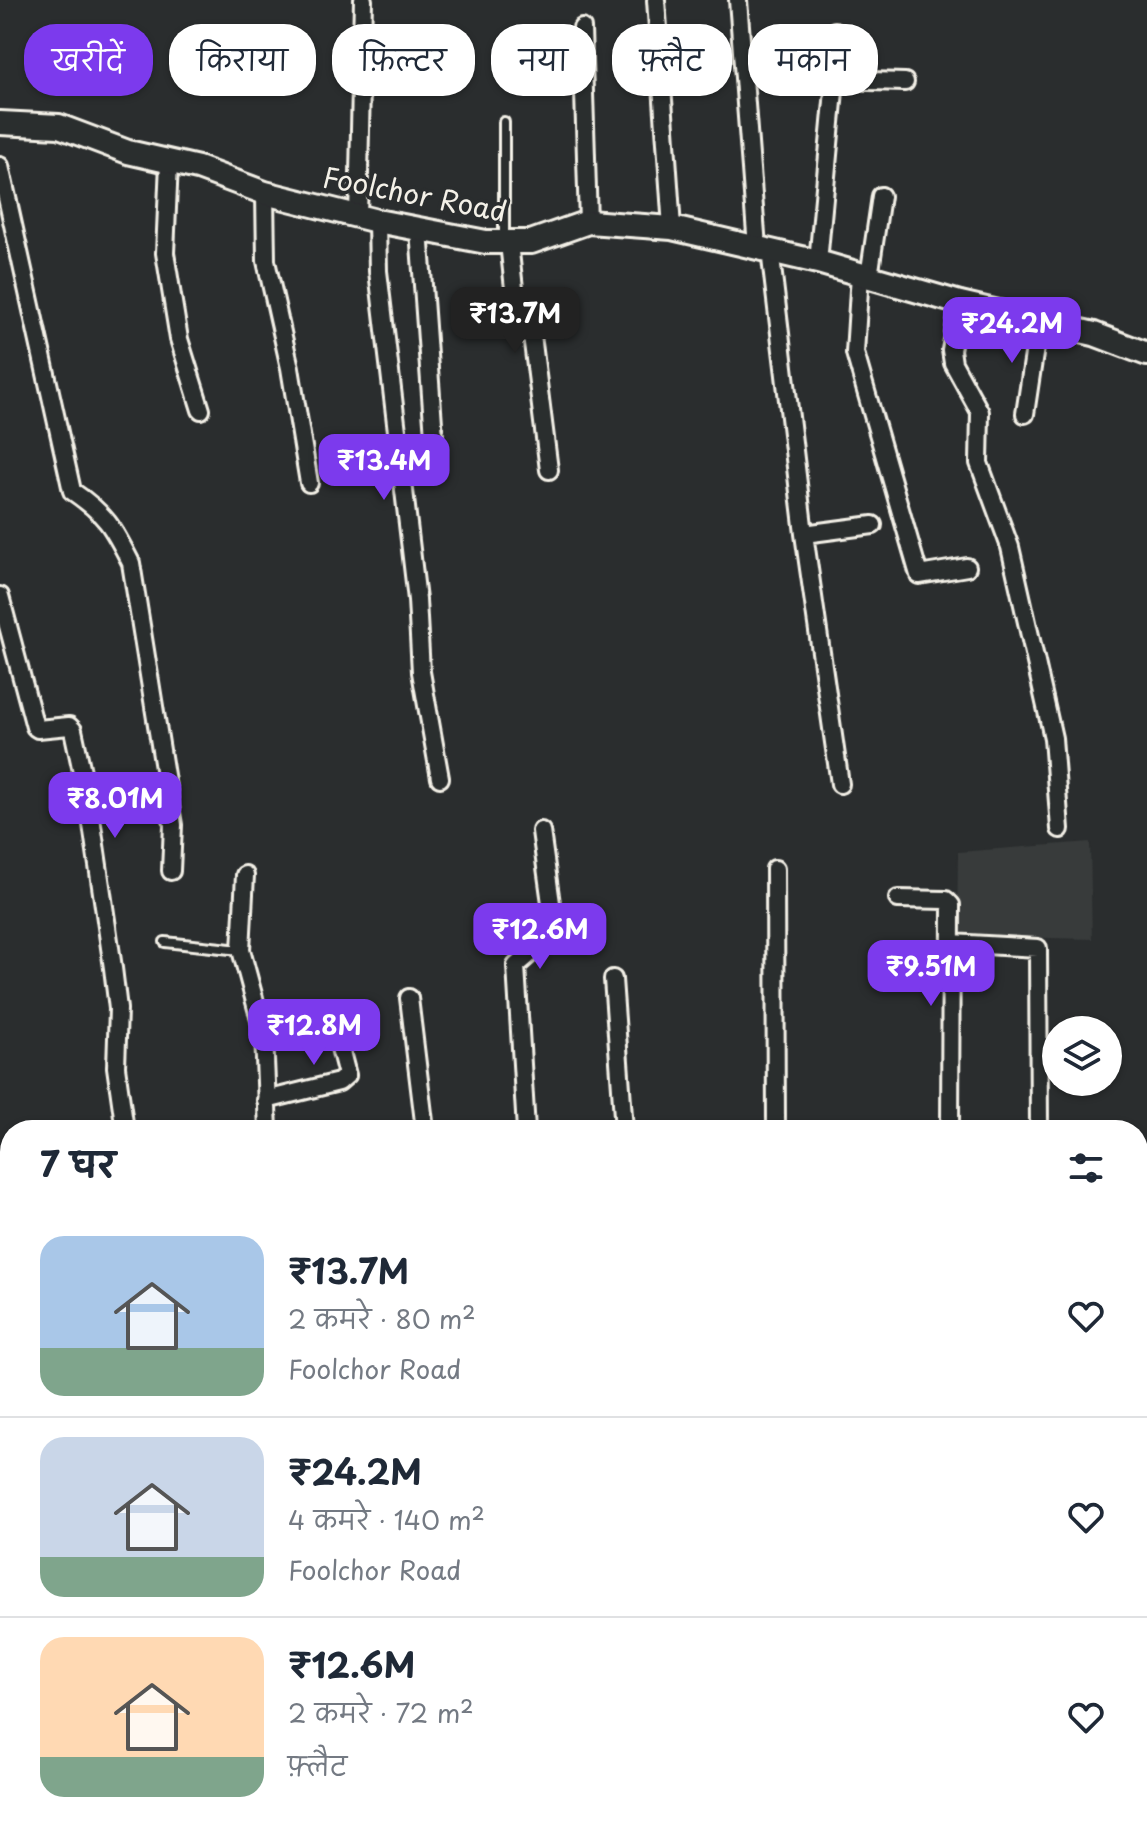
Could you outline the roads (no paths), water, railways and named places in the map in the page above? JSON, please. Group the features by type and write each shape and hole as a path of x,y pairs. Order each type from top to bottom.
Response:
{"street":[{"path":"363,0 368,219 378,271 417,600 421,672 440,778"},
{"path":"656,0 672,228"},
{"path":"738,0 763,249 840,784"},
{"path":"878,81 905,82"},
{"path":"584,96 588,222"},
{"path":"818,262 834,96"},
{"name":"Foolchor Road","path":"0,123 59,126 128,152 224,176 265,193 419,230 507,243 531,242 588,222 672,228 818,262 960,303 1094,334 1147,354"},
{"path":"169,163 165,253 179,339 201,410"},
{"path":"0,166 4,215 72,491 112,524 131,563 173,825 171,871"},
{"path":"265,193 266,261 290,368 309,483"},
{"path":"881,196 864,276 855,353 919,575 967,567"},
{"path":"419,230 434,437"},
{"path":"507,243 519,334 532,335 549,470"},
{"path":"960,303 951,350 953,363 980,412 979,463 1010,547 1053,738 1060,829"},
{"path":"1025,414 1039,321"},
{"path":"804,534 873,525"},
{"path":"0,596 35,727 69,726 73,730 89,804 113,968 118,1009 116,1067 124,1120"},
{"path":"525,1120 516,966 555,932 541,831"},
{"path":"775,869 776,1120"},
{"path":"245,875 241,950 264,1035 267,1120"},
{"path":"898,899 950,901 950,1120"},
{"path":"951,943 1038,948 1039,1120"},
{"path":"613,979 623,1120"},
{"path":"409,998 424,1120"},
{"path":"266,1100 339,1082 347,1075 332,1017"}],"lane":[{"path":"504,122 507,243"},
{"path":"165,942 241,950"}]}
